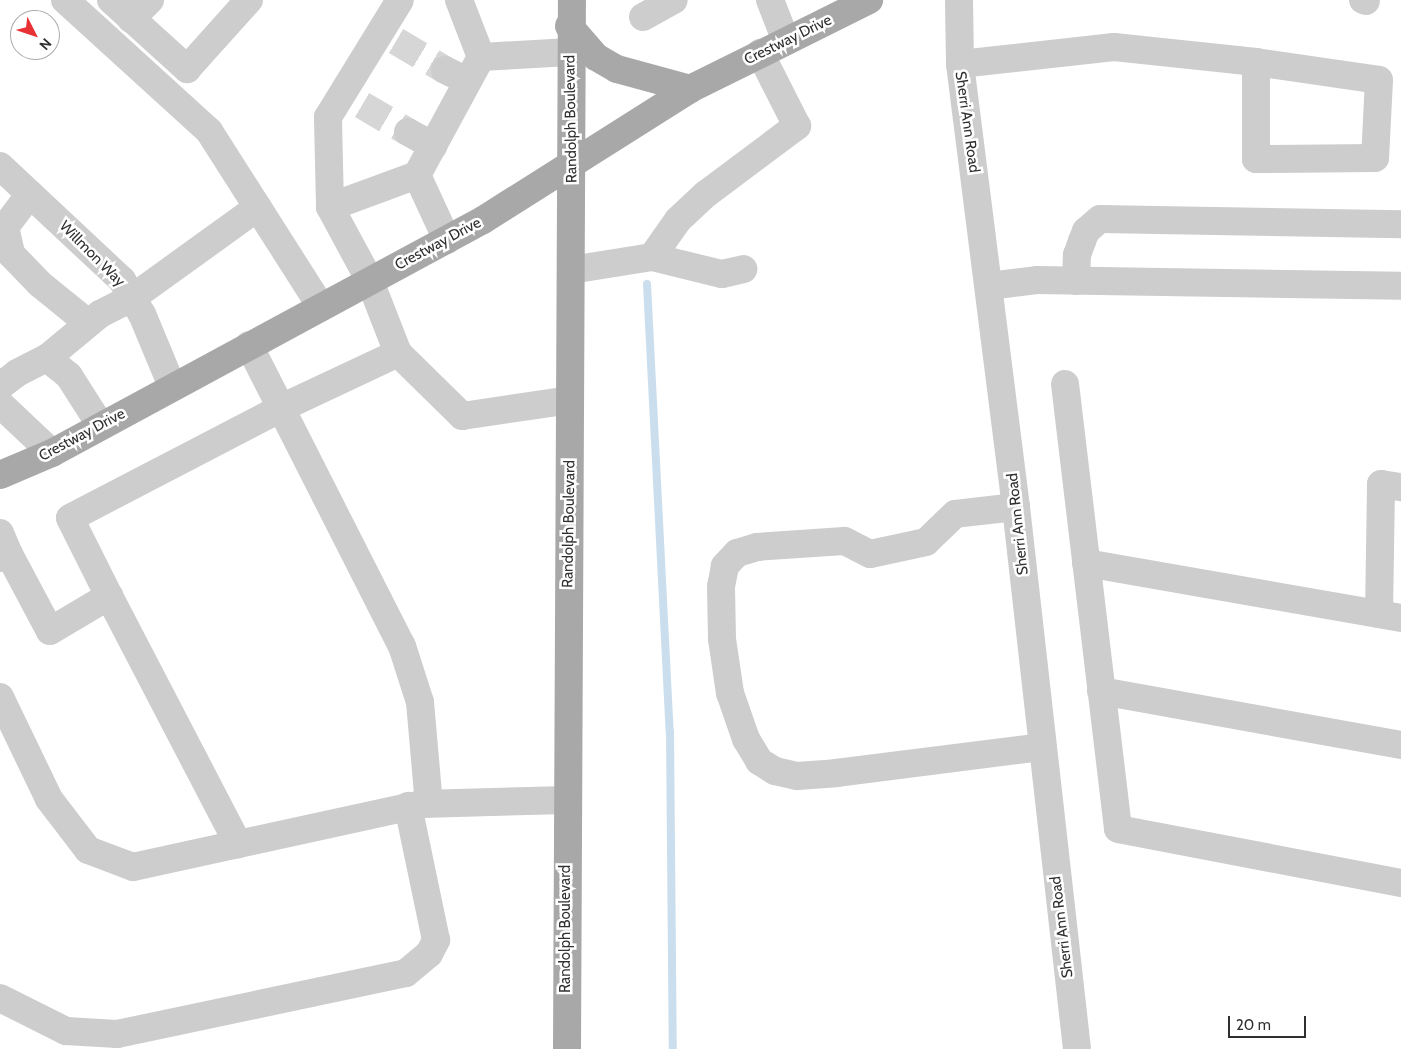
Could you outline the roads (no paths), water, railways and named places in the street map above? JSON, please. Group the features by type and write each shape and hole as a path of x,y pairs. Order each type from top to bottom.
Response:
{"main road":[{"name":"Crestway Drive","path":"0,476 52,453 172,386 447,240 572,166 690,89 869,0"},
{"path":"570,26 596,57 617,69 690,89"},
{"name":"Randolph Boulevard","path":"567,1049 572,166 570,26"}],"street":[{"path":"65,0 209,131 321,307"},
{"path":"111,0 187,69 249,0"},
{"path":"131,19 150,0"},
{"path":"400,0 388,36 352,99 328,118 330,207 370,280 398,353 462,416 570,400"},
{"path":"459,0 481,57"},
{"path":"643,17 674,0"},
{"path":"770,0 786,41"},
{"name":"Sherri Ann Road","path":"959,0 960,64 1016,507 1041,747 1077,1049"},
{"path":"330,207 417,175 433,146 457,76 481,57 570,26"},
{"path":"960,64 1114,47 1256,62 1379,80 1374,158 1256,159 1256,62"},
{"path":"652,257 678,220 706,194 797,126 760,53"},
{"path":"408,132 433,146"},
{"name":"Willmon Way","path":"0,166 122,280 172,386"},
{"path":"417,175 447,240"},
{"path":"30,194 5,227 10,254 40,284 88,323"},
{"path":"0,386 17,373 47,358 88,323 132,298 258,207"},
{"path":"1076,281 1077,255 1082,241 1086,231 1100,219 1124,217 1401,224"},
{"path":"571,270 652,257 722,274 743,269"},
{"path":"989,286 1037,280 1401,286"},
{"path":"0,998 66,1031 117,1034 406,973 429,954 436,940 419,805 420,702 402,646 279,409 249,346"},
{"path":"238,844 70,518 279,409 398,353"},
{"path":"47,358 69,376 101,426"},
{"path":"1065,384 1118,829 1401,884"},
{"path":"0,404 52,453"},
{"path":"1086,563 1390,616 1381,484 1401,487"},
{"path":"1016,507 956,514 926,542 870,554 844,541 757,547 737,553 724,566 721,587 722,639 730,693 746,739 759,761 775,771 797,776 836,773 1041,747"},
{"path":"3,548 50,631 109,596"},
{"path":"1102,692 1401,744"},
{"path":"0,697 50,799 88,850 133,867 419,805 567,800"}],"waterway":[{"path":"647,284 670,732 673,1049"}],"tunnel":[{"path":"396,41 445,70"},
{"path":"362,105 408,132"}]}
